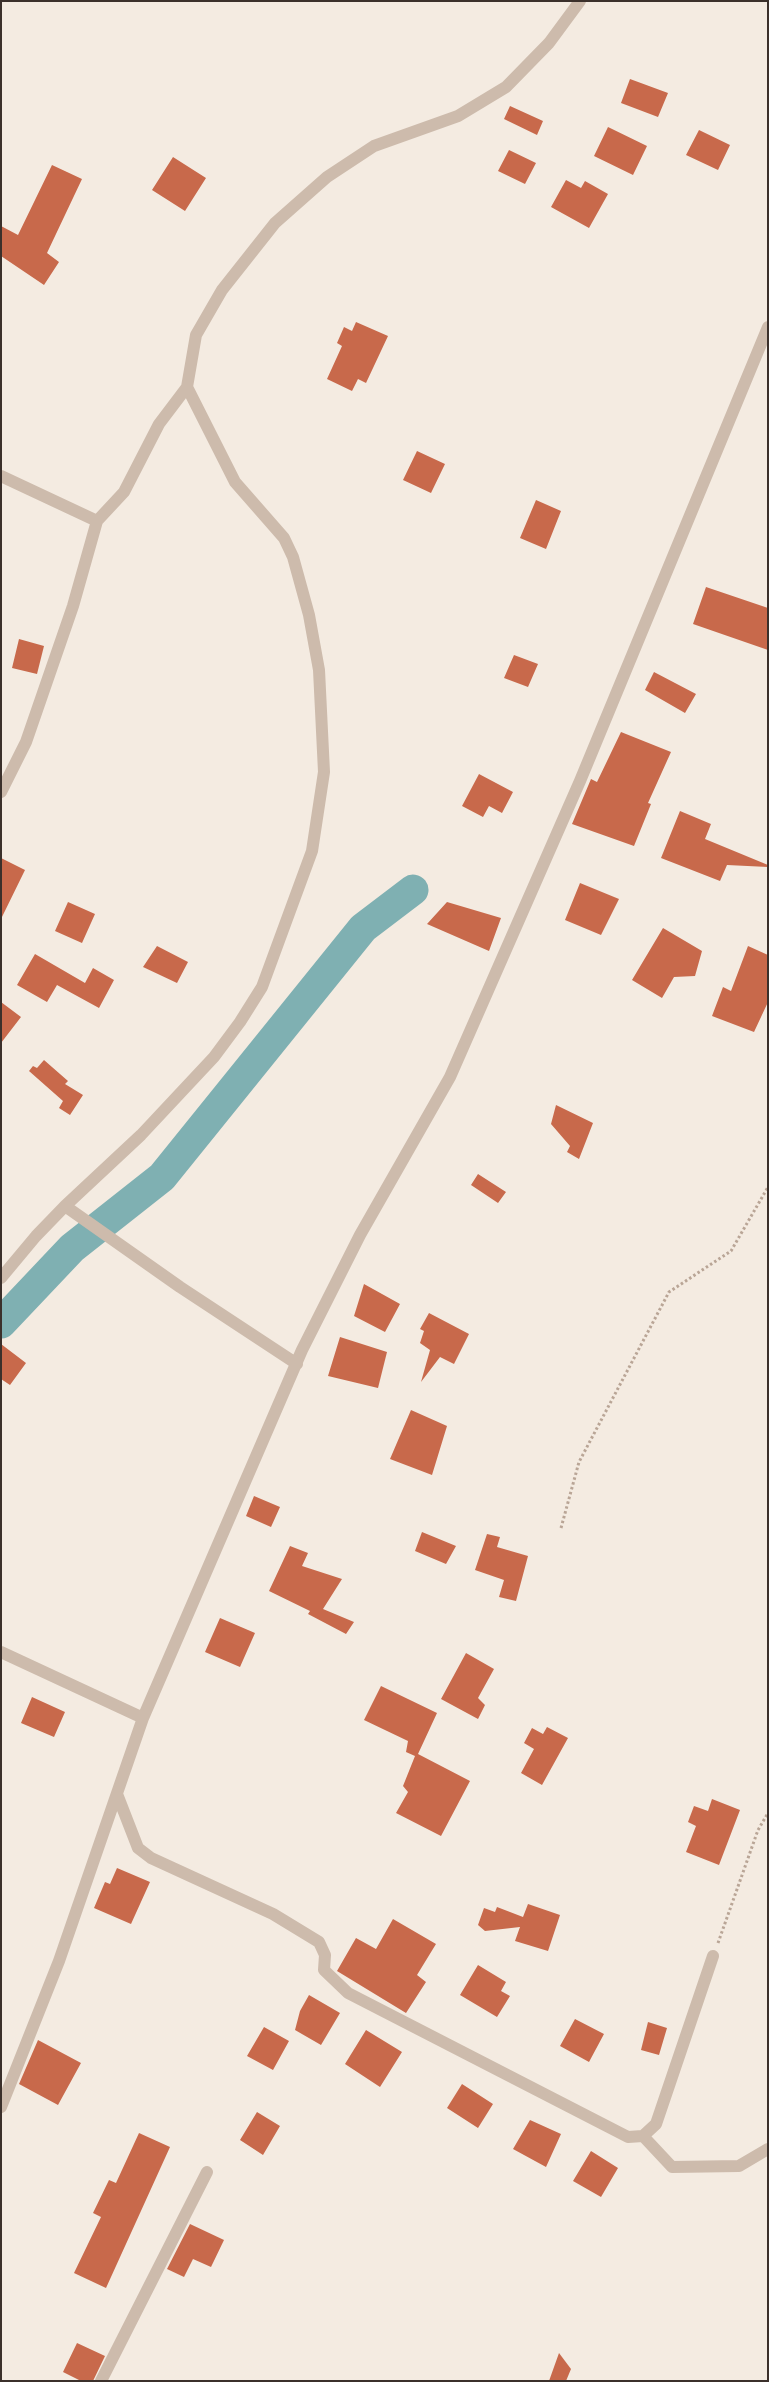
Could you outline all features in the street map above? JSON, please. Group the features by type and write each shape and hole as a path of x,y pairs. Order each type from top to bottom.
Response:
{"street":[{"path":"1,792 26,742 73,606 97,521 124,492 159,424 187,387 196,335 222,290 275,223 327,177 374,146 458,116 506,87 549,43 580,1"},
{"path":"1,2107 59,1960 143,1718 297,1364 360,1236 450,1077 580,781 768,327"},
{"path":"1,1278 36,1236 65,1206 141,1135 214,1057 240,1022 262,987 312,850 324,772 319,670 309,616 293,557 284,538 235,482 187,387"},
{"path":"1,476 97,521"},
{"path":"65,1206 180,1287 297,1364"},
{"path":"1,1652 143,1718"},
{"path":"116,1794 138,1848 151,1858 273,1914 319,1942 326,1955 324,1970 348,1993 628,2137 643,2136 656,2124 713,1956"},
{"path":"643,2136 672,2167 739,2166 768,2149"},
{"path":"101,2381 207,2172"}],"path":[{"path":"561,1528 579,1462 669,1292 731,1251 768,1187"},
{"path":"713,1956 758,1830 768,1813"}],"building":[{"path":"630,79 668,93 658,117 621,103"},
{"path":"510,106 543,121 537,135 504,119"},
{"path":"608,127 647,146 633,175 594,156"},
{"path":"699,130 730,145 718,170 686,155"},
{"path":"509,150 536,163 525,184 498,171"},
{"path":"173,157 206,178 185,211 152,190"},
{"path":"52,165 82,179 47,253 59,262 44,285 1,256 1,226 18,235"},
{"path":"566,180 581,188 585,181 608,194 589,228 551,207"},
{"path":"356,322 388,336 366,383 358,379 352,391 327,379 342,346 337,343 344,327 352,331"},
{"path":"417,451 445,464 431,493 403,480"},
{"path":"536,500 561,511 546,549 520,538"},
{"path":"706,587 768,608 768,650 693,624"},
{"path":"19,639 44,646 37,674 12,668"},
{"path":"514,655 538,664 528,687 504,678"},
{"path":"654,672 696,694 685,713 645,690"},
{"path":"621,732 671,752 648,803 651,804 634,846 572,824 591,779 597,782"},
{"path":"479,774 513,792 502,813 489,806 483,817 462,806"},
{"path":"680,811 711,824 705,839 768,865 768,867 727,865 720,881 661,858"},
{"path":"1,858 25,870 1,919"},
{"path":"580,883 619,899 601,935 565,920"},
{"path":"68,902 95,914 82,943 55,931"},
{"path":"447,902 501,918 489,951 427,924"},
{"path":"663,928 702,951 695,976 674,977 662,998 632,980"},
{"path":"157,946 188,962 177,983 143,967"},
{"path":"748,946 768,955 768,1002 754,1032 712,1016 723,987 731,991"},
{"path":"35,954 85,983 93,968 114,980 99,1008 57,985 47,1002 17,985"},
{"path":"1,1002 21,1017 1,1043"},
{"path":"44,1060 68,1081 65,1084 83,1095 70,1115 59,1108 63,1101 29,1071 33,1066 37,1068"},
{"path":"556,1105 593,1123 579,1159 567,1152 570,1146 551,1124"},
{"path":"478,1174 506,1192 498,1203 471,1185"},
{"path":"364,1284 400,1304 385,1332 354,1316"},
{"path":"429,1313 469,1334 454,1364 440,1357 421,1382 430,1350 420,1343 424,1331 420,1329"},
{"path":"340,1337 387,1352 378,1388 328,1376"},
{"path":"1,1344 26,1363 10,1385 1,1379"},
{"path":"411,1410 447,1426 432,1475 390,1459"},
{"path":"254,1496 280,1507 271,1527 246,1516"},
{"path":"422,1532 456,1546 446,1564 415,1551"},
{"path":"487,1534 500,1537 497,1547 528,1556 516,1601 499,1597 504,1580 475,1570"},
{"path":"290,1546 308,1553 302,1566 342,1579 323,1609 354,1622 346,1634 308,1614 310,1611 269,1591"},
{"path":"220,1618 255,1633 240,1667 205,1652"},
{"path":"466,1653 494,1669 478,1698 485,1705 478,1719 441,1699"},
{"path":"381,1686 437,1713 418,1754 470,1781 441,1836 396,1813 408,1792 403,1786 415,1756 406,1752 408,1741 364,1720"},
{"path":"32,1697 65,1712 54,1737 21,1723"},
{"path":"547,1727 568,1738 542,1785 521,1773 534,1749 524,1743 532,1728 543,1734"},
{"path":"712,1799 740,1810 719,1865 686,1852 696,1826 688,1822 694,1806 708,1811"},
{"path":"117,1868 150,1882 131,1924 94,1908 105,1882 110,1884"},
{"path":"528,1904 560,1915 548,1951 515,1941 520,1927 485,1931 478,1925 484,1908 495,1912 497,1907 523,1917"},
{"path":"393,1919 436,1944 417,1975 426,1982 406,2013 337,1971 356,1938 376,1949"},
{"path":"478,1965 506,1982 501,1991 510,1996 497,2017 460,1995"},
{"path":"309,1995 340,2013 321,2045 295,2030 300,2011"},
{"path":"575,2019 604,2034 589,2062 560,2046"},
{"path":"648,2022 667,2028 659,2055 641,2050"},
{"path":"264,2027 289,2041 273,2070 247,2056"},
{"path":"366,2030 402,2052 380,2087 345,2064"},
{"path":"38,2040 81,2063 58,2105 19,2084"},
{"path":"462,2084 493,2104 478,2128 447,2108"},
{"path":"257,2112 280,2126 263,2155 240,2140"},
{"path":"530,2120 561,2134 546,2167 513,2149"},
{"path":"139,2133 170,2147 106,2288 74,2273 101,2217 93,2213 109,2180 116,2183"},
{"path":"591,2151 618,2168 601,2197 573,2181"},
{"path":"190,2224 224,2240 211,2267 193,2259 184,2277 167,2269"},
{"path":"77,2343 105,2356 93,2381 81,2381 63,2372"},
{"path":"559,2353 571,2369 566,2381 549,2381"}],"waterway":[{"path":"1,1323 72,1248 162,1177 363,928 413,890"}]}
